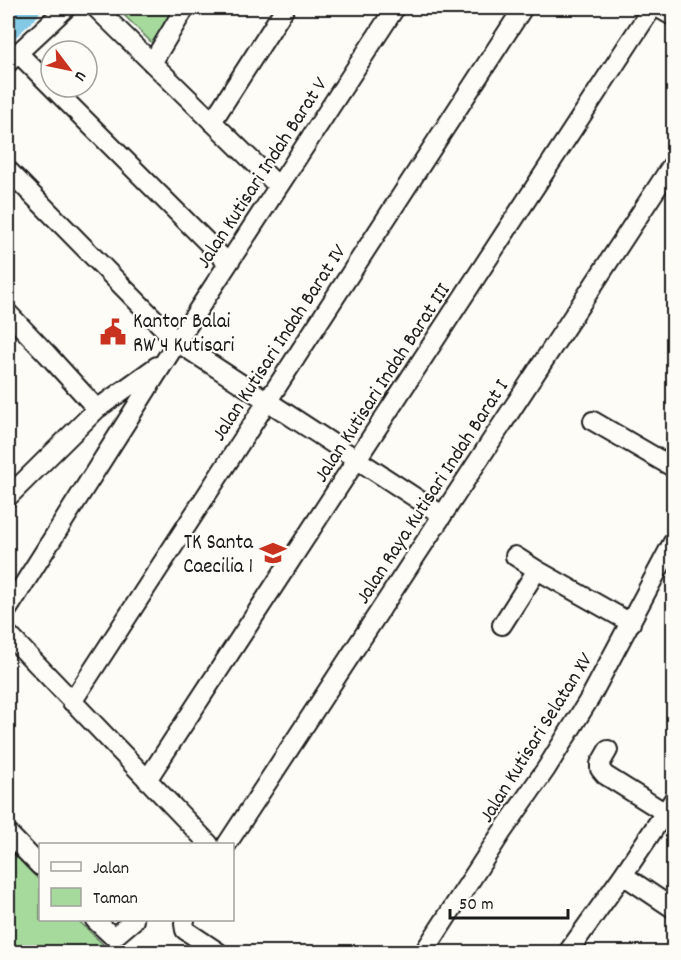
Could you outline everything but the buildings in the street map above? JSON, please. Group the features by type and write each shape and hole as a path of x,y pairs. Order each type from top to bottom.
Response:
{"street":[{"path":"39,78 13,58 66,8"},
{"path":"96,8 278,186"},
{"path":"152,63 185,8"},
{"path":"212,122 285,8"},
{"name":"Jalan Kutisari Indah Barat V","path":"8,609 164,361 395,8"},
{"name":"Jalan Kutisari Indah Barat IV","path":"72,702 523,8"},
{"name":"Jalan Kutisari Indah Barat III","path":"147,780 652,8"},
{"path":"658,8 674,17"},
{"path":"63,99 228,263"},
{"name":"Jalan Raya Kutisari Indah Barat I","path":"228,843 674,162"},
{"path":"8,170 177,342 442,515"},
{"path":"8,313 97,409"},
{"name":"Jalan Kutisari Indah Barat V","path":"8,497 97,409 164,361"},
{"path":"593,420 674,468"},
{"name":"Jalan Kutisari Selatan XV","path":"424,952 546,769 590,698 674,540"},
{"path":"515,556 631,622"},
{"path":"502,625 537,570"},
{"path":"8,634 208,843"},
{"path":"568,952 669,806 605,775 600,769 600,764 608,750"},
{"path":"8,833 39,865"},
{"path":"623,875 674,909"},
{"path":"96,921 114,936 133,921"},
{"path":"185,921 183,924 185,930 218,952"}],"green space":[{"path":"117,8 182,8 158,49"},
{"path":"8,848 39,880 39,921 79,921 111,952 8,952"}],"waterway":[{"path":"8,25 26,8"}],"place":[{"name":"Kantor Balai RW 4 Kutisari","path":"113,332"},
{"name":"TK Santa Caecilia 1","path":"273,553"}]}
